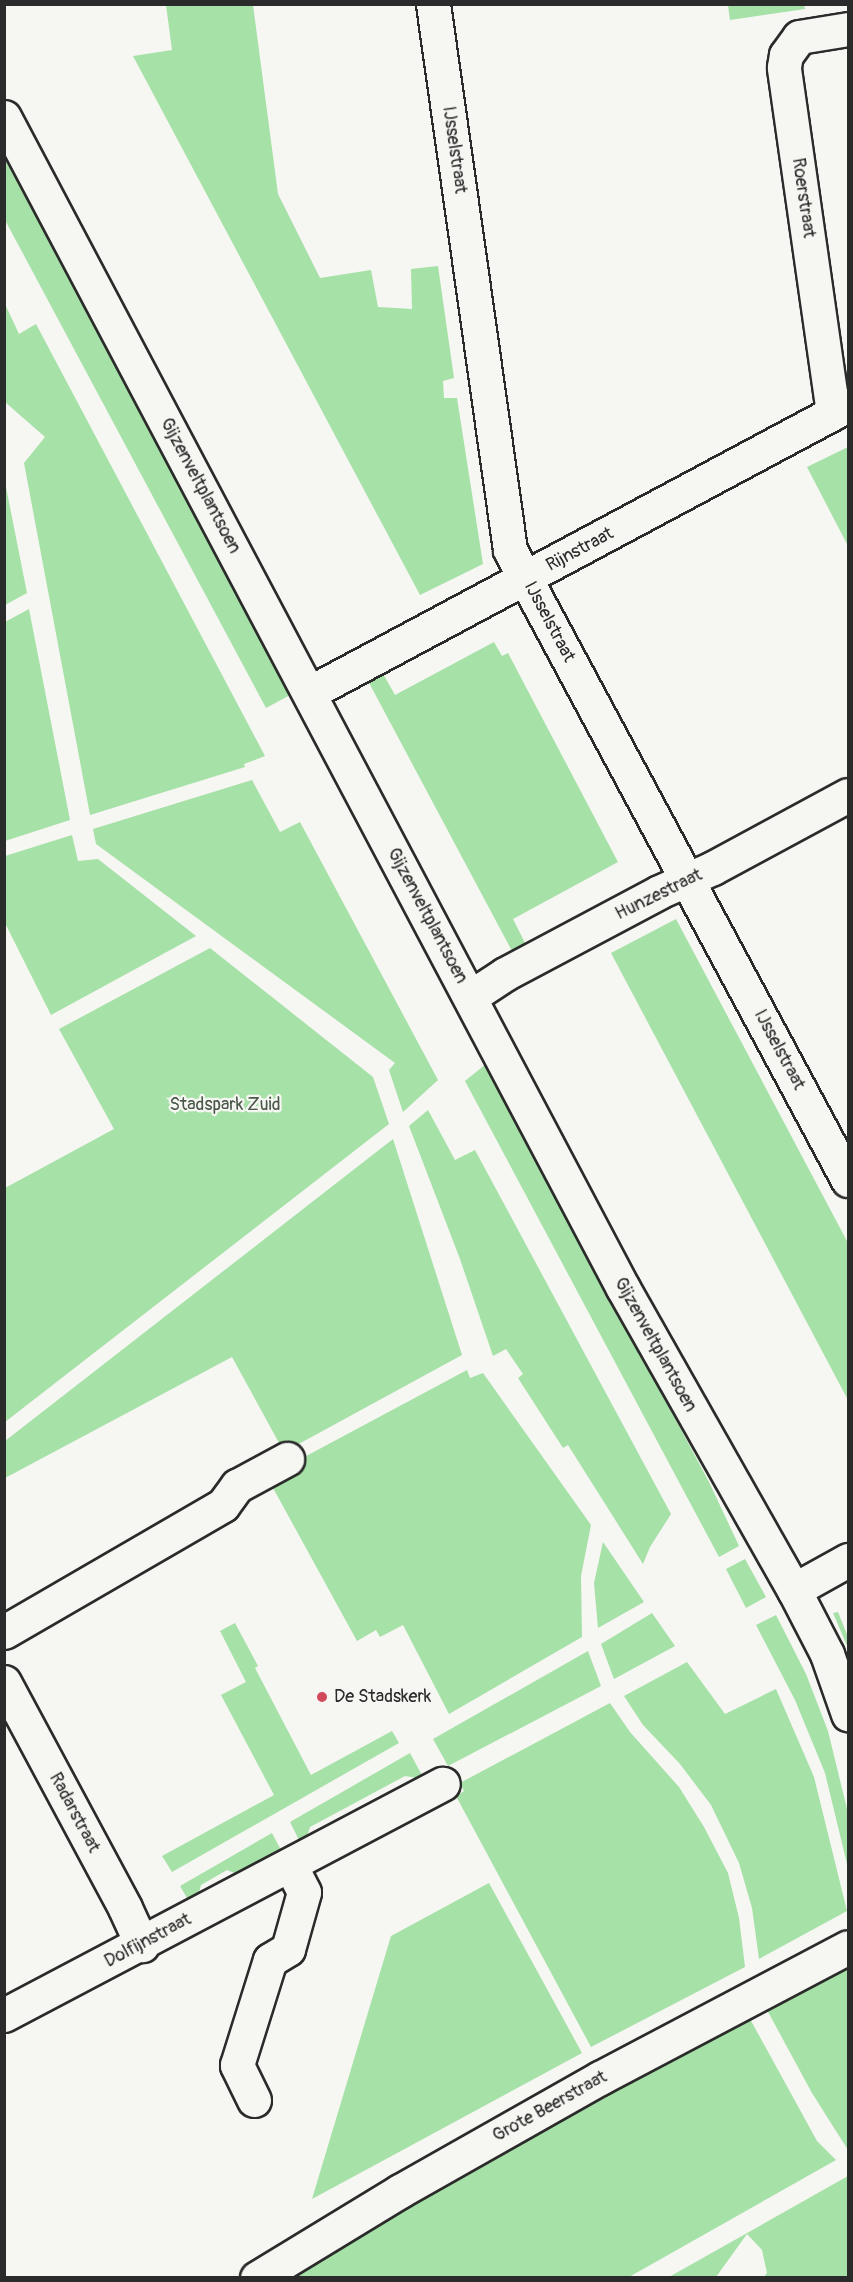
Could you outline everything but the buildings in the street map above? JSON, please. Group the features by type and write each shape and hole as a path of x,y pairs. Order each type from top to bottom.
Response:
{"street":[{"name":"IJsselstraat","path":"433,4 510,550 849,1180"},
{"name":"Roerstraat","path":"841,409 784,67 786,55 799,37 849,29"},
{"name":"Gijzenveltplantsoen","path":"4,117 623,1288 794,1590 826,1654 849,1714"},
{"name":"Rijnstraat","path":"309,693 841,409"},
{"name":"Hunzestraat","path":"470,997 505,974 849,795"},
{"path":"4,1632 223,1505 237,1486 287,1459"},
{"path":"794,1590 849,1560"},
{"name":"Radarstraat","path":"4,1682 125,1908 142,1945"},
{"name":"Dolfijnstraat","path":"4,2015 142,1945 443,1784"},
{"path":"254,2100 237,2065 270,1960 288,1948 304,1892 291,1866"},
{"name":"Grote Beerstraat","path":"257,2277 400,2191 600,2078 849,1947"}],"green space":[{"path":"166,5 253,5 278,194 320,278 371,270 378,307 412,309 411,269 438,266 454,378 443,381 444,398 457,398 483,564 420,595 133,56 172,50"},
{"path":"728,5 804,5 805,9 730,20"},
{"path":"5,159 290,695 266,708 5,220"},
{"path":"5,304 19,334 36,324 265,756 244,764 245,767 90,815 24,463 45,437 5,402"},
{"path":"848,447 848,546 807,467"},
{"path":"4,477 27,593 5,605 4,605"},
{"path":"29,609 70,820 5,841 5,622"},
{"path":"494,642 502,656 508,653 618,862 513,919 525,943 512,951 367,679 382,672 395,695"},
{"path":"252,780 280,832 300,822 438,1080 403,1112 389,1070 395,1063 96,844 93,829"},
{"path":"72,835 78,861 98,859 196,936 51,1015 5,923 5,856"},
{"path":"676,919 848,1243 848,1400 611,953"},
{"name":"Stadspark Zuid","path":"210,948 373,1077 389,1124 5,1422 5,1188 114,1129 59,1029"},
{"path":"486,1064 709,1482 739,1546 719,1557 465,1081"},
{"path":"428,1110 455,1160 475,1150 671,1514 650,1547 643,1564 568,1445 563,1448 518,1378 523,1374 506,1349 493,1356 460,1259 409,1126"},
{"path":"393,1139 462,1355 284,1452 232,1357 5,1478 5,1441"},
{"path":"467,1370 470,1378 483,1373 591,1525 581,1576 582,1637 449,1714 403,1625 380,1637 376,1630 357,1641 267,1477"},
{"path":"603,1542 644,1602 598,1628 594,1583"},
{"path":"745,1559 766,1597 746,1608 726,1569"},
{"path":"838,1612 848,1637 848,1648 833,1613"},
{"path":"652,1613 675,1646 614,1679 601,1644"},
{"path":"776,1615 806,1674 828,1731 848,1813 848,1868 825,1773 795,1700 756,1625"},
{"path":"235,1623 258,1666 255,1668 311,1775 392,1731 399,1743 172,1872 162,1856 274,1795 221,1695 246,1682 220,1631"},
{"path":"588,1651 601,1686 448,1766 433,1739"},
{"path":"687,1662 725,1714 776,1689 814,1777 847,1911 759,1959 752,1908 739,1863 711,1805 680,1764 643,1725 624,1696"},
{"path":"610,1703 630,1732 679,1787 704,1827 728,1873 739,1918 745,1967 591,2047 456,1796 464,1791 460,1783"},
{"path":"410,1753 424,1779 405,1776 310,1827 305,1842 301,1844 290,1822"},
{"path":"272,1833 283,1854 242,1876 227,1870 201,1885 197,1900 190,1903 180,1886"},
{"path":"489,1883 582,2053 312,2199 391,1936"},
{"path":"848,1965 848,2150 812,2093 767,2010"},
{"path":"750,2019 817,2141 836,2160 629,2277 291,2278 378,2220 491,2156"},
{"path":"848,2176 848,2277 764,2277 767,2273 762,2250 747,2234 716,2277 669,2277"}],"place":[{"name":"De Stadskerk","path":"322,1697"}]}
